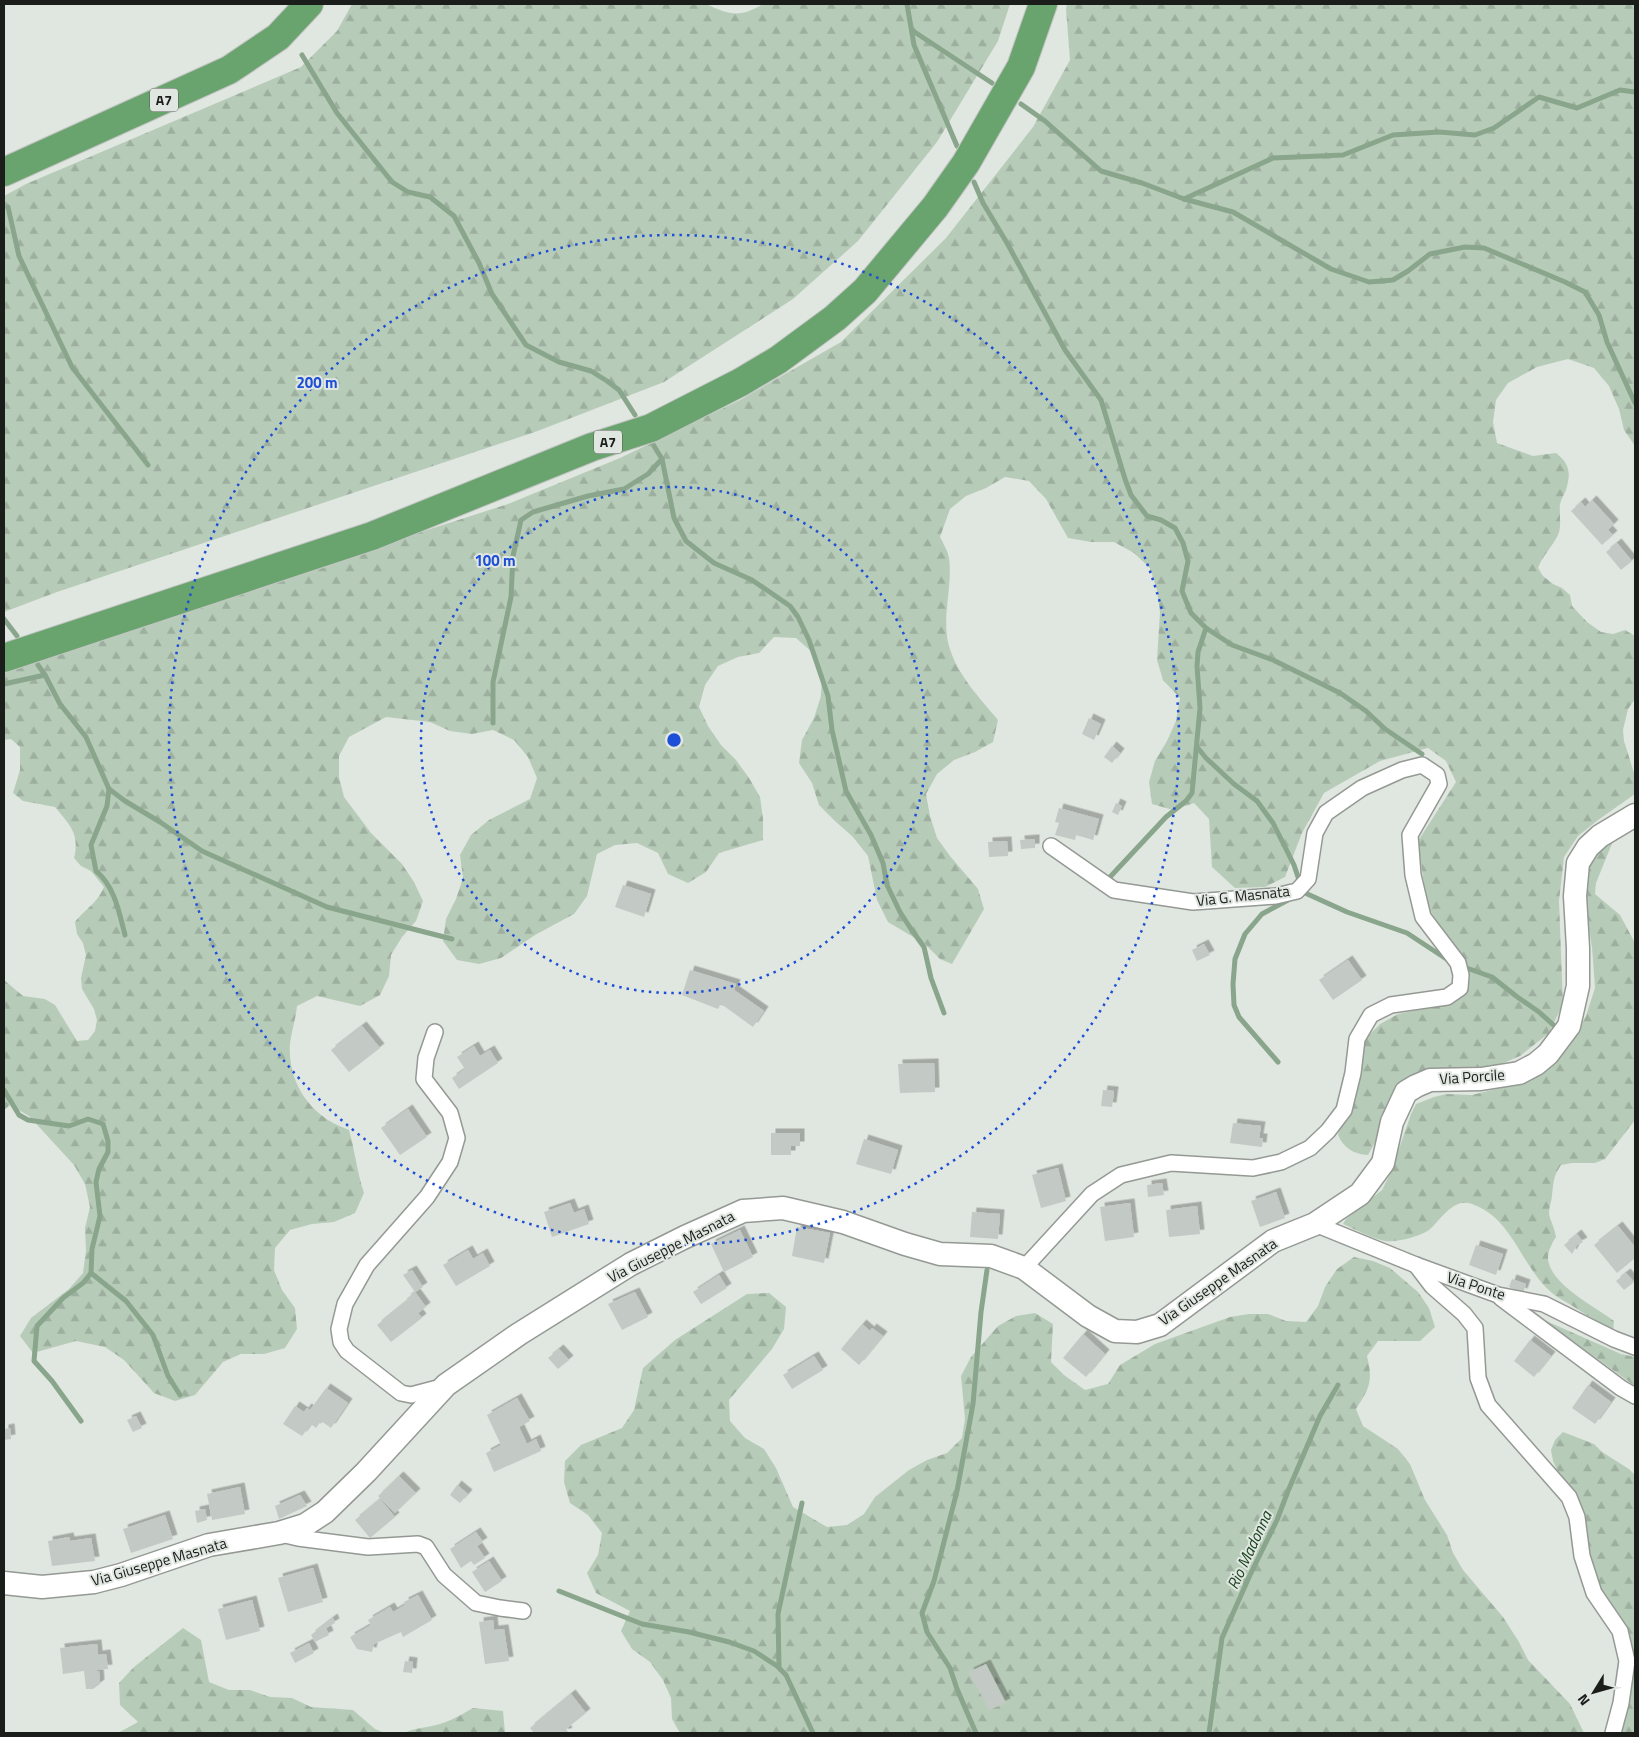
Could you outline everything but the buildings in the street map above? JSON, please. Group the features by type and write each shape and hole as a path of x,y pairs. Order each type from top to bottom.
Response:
{"highway":[{"name":"A7","path":"4,172 229,70 278,37 309,4"},
{"name":"A7","path":"4,658 372,536 592,447 651,428 741,382 778,360 835,318 865,291 935,207 966,163 1021,67 1042,4"}],"street":[{"name":"Via G. Masnata","path":"1024,1268 1092,1194 1121,1175 1171,1163 1253,1168 1282,1162 1310,1148 1328,1131 1344,1110 1354,1073 1357,1039 1371,1015 1391,1004 1447,997 1460,988 1462,975 1458,963 1423,917 1413,875 1410,835 1439,784 1437,775 1422,765 1402,770 1362,788 1326,812 1315,833 1308,879 1298,891 1276,896 1193,902 1114,890 1051,846"},
{"name":"Via Porcile","path":"1315,1224 1360,1194 1382,1163 1392,1122 1406,1092 1430,1080 1480,1079 1519,1073 1536,1064 1548,1054 1569,1026 1578,986 1575,896 1578,863 1588,847 1600,836 1635,815"},
{"path":"435,1032 426,1058 424,1079 450,1113 458,1138 450,1162 427,1197 367,1265 345,1304 339,1329 341,1342 347,1351 401,1394 411,1395 446,1385"},
{"name":"Via Giuseppe Masnata","path":"4,1583 42,1588 94,1582 122,1575 209,1545 280,1533 305,1525 324,1512 379,1458 446,1385 519,1334 632,1264 685,1237 743,1211 783,1208 843,1222 940,1254 992,1256 1024,1268 1095,1320 1115,1331 1137,1332 1160,1325 1273,1241 1315,1224"},
{"name":"Via Ponte","path":"1315,1224 1416,1265 1498,1295 1544,1304 1614,1339 1635,1347"},
{"path":"1416,1265 1432,1286 1464,1314 1475,1328 1478,1378 1488,1405 1568,1497 1577,1517 1582,1556 1594,1593 1620,1631 1627,1661 1621,1703 1613,1733"},
{"path":"1498,1295 1621,1388 1635,1396"},
{"path":"280,1533 298,1538 368,1547 418,1544 426,1548 444,1575 476,1603 523,1611"}],"green space":[{"path":"352,4 706,4 729,13 741,13 763,4 1010,4 998,41 937,142 858,241 793,299 664,382 535,432 57,592 4,612 4,196 26,184 301,67 337,31"},
{"path":"1067,4 1635,5 1635,446 1624,430 1619,409 1609,386 1594,368 1568,359 1537,367 1508,383 1496,400 1493,422 1497,443 1533,456 1556,453 1567,465 1569,474 1568,484 1560,504 1559,531 1538,568 1543,576 1570,595 1572,606 1587,622 1601,632 1613,634 1625,630 1635,636 1635,699 1628,709 1623,730 1624,741 1635,776 1635,794 1578,836 1564,857 1559,901 1563,1004 1549,1033 1520,1056 1494,1067 1410,1079 1368,1155 1353,1152 1346,1147 1338,1135 1365,1039 1380,1024 1398,1014 1451,1003 1464,991 1470,978 1464,962 1427,906 1418,841 1456,782 1446,761 1428,748 1380,761 1324,793 1302,833 1285,877 1265,887 1235,888 1212,867 1209,819 1194,803 1173,810 1152,804 1149,782 1155,761 1176,721 1180,698 1163,680 1157,660 1160,612 1157,590 1150,568 1134,553 1114,542 1091,542 1068,538 1046,499 1029,481 1005,477 986,488 966,496 950,509 940,537 947,550 950,569 946,625 949,646 963,676 998,720 993,742 975,752 954,760 937,774 926,794 937,838 978,889 984,909 952,964 940,959 925,944 888,922 877,900 868,856 853,837 819,805 812,783 799,763 802,740 814,718 821,696 822,673 813,653 796,638 774,637 759,653 738,657 718,666 705,685 699,707 708,726 721,745 736,760 760,797 763,840 719,853 706,872 688,883 668,874 658,853 637,843 615,845 597,854 587,896 574,914 535,935 501,958 479,964 457,960 443,941 446,919 456,899 463,878 460,855 471,835 489,820 530,799 537,778 528,757 514,740 493,730 472,734 450,731 430,722 386,717 349,737 339,756 339,777 344,797 371,833 402,864 414,882 423,901 416,921 402,937 391,955 389,976 380,995 360,1006 317,996 297,1006 290,1044 291,1067 294,1077 304,1097 319,1113 330,1121 349,1130 364,1193 355,1213 334,1222 312,1224 290,1230 275,1248 274,1270 282,1290 295,1308 297,1329 285,1348 264,1354 241,1354 223,1362 195,1395 175,1401 154,1393 124,1360 105,1347 76,1341 33,1353 20,1336 31,1318 69,1289 83,1273 86,1251 85,1228 90,1207 85,1184 74,1165 29,1116 10,1105 4,1110 4,980 23,996 45,999 55,1005 77,1041 88,1040 95,1031 97,1020 94,1009 82,989 81,978 86,955 83,943 77,934 75,922 94,902 104,887 91,871 81,866 74,858 76,850 75,836 55,807 23,801 13,793 20,770 20,747 11,739 4,740 4,673 114,631 508,504 620,458 740,400 841,342 946,238 1033,127 1070,60"},
{"path":"1613,841 1596,883 1595,894 1620,915 1635,943 1635,1120 1605,1159 1595,1163 1561,1165 1554,1179 1549,1209 1556,1237 1550,1247 1548,1258 1550,1268 1565,1286 1614,1321 1613,1332 1552,1293 1532,1270 1507,1231 1486,1211 1472,1204 1459,1204 1448,1211 1429,1230 1420,1235 1395,1241 1380,1240 1343,1224 1346,1219 1382,1190 1391,1172 1416,1104 1446,1094 1472,1095 1500,1088 1536,1073 1569,1047 1586,1016 1595,988 1592,947 1583,897 1589,861 1602,846"},
{"path":"1354,1257 1373,1261 1390,1268 1418,1292 1429,1308 1435,1327 1420,1341 1378,1341 1367,1356 1370,1372 1369,1384 1356,1409 1363,1426 1398,1449 1410,1464 1425,1500 1447,1535 1453,1553 1463,1570 1503,1617 1528,1660 1570,1704 1584,1733 680,1733 672,1719 671,1698 663,1680 650,1662 632,1649 621,1631 630,1611 596,1593 587,1573 598,1555 602,1533 588,1515 570,1503 564,1482 565,1461 581,1445 622,1428 634,1410 643,1368 675,1340 747,1294 769,1293 786,1307 784,1329 772,1349 729,1400 730,1421 745,1438 764,1449 776,1468 793,1507 827,1527 847,1525 864,1514 875,1497 909,1470 927,1460 947,1453 962,1438 965,1419 961,1376 971,1357 998,1326 1016,1316 1035,1313 1053,1324 1051,1362 1064,1375 1085,1390 1108,1384 1120,1365 1155,1344 1230,1317 1268,1314 1286,1321 1306,1322 1318,1306 1325,1287 1337,1269"},
{"path":"1544,1320 1621,1354 1635,1357 1635,1386"},
{"path":"1563,1432 1594,1444 1602,1452 1635,1475 1635,1733 1621,1733 1631,1684 1603,1594 1592,1567 1585,1514 1553,1461 1551,1450 1555,1440"},
{"path":"183,1628 201,1640 209,1682 229,1690 250,1690 270,1697 292,1698 311,1707 353,1710 375,1729 385,1733 118,1733 138,1722 120,1705 119,1683 134,1667"},
{"path":"473,1708 503,1711 505,1733 404,1733 446,1722"}],"waterway":[{"path":"907,4 914,45 957,146"},
{"path":"913,31 992,83"},
{"path":"302,55 337,113 392,182 408,192 430,197 454,216 479,263 492,294 526,345 559,362 591,371 607,381 619,390 635,415"},
{"path":"1184,199 1273,158 1343,155 1393,135 1439,132 1475,135 1494,128 1539,97 1577,108 1620,90 1635,92"},
{"path":"1021,104 1045,121 1101,171 1142,183 1184,199 1233,212 1331,269 1369,282 1393,280 1430,254 1465,247 1484,248 1565,282 1585,292 1599,315 1607,342 1635,403"},
{"path":"974,182 983,203 1065,350 1101,400 1131,495 1147,516 1161,520 1175,528 1183,543 1188,561 1182,591 1191,613 1206,628 1232,645 1273,660 1340,693 1366,711 1385,729 1422,754"},
{"path":"8,207 19,256 72,367 148,465"},
{"path":"654,446 662,459 674,518 686,541 714,563 752,580 790,606 798,617 809,640 828,696 832,730 846,791 871,835 883,863 887,885 900,912 924,947 931,978 944,1013"},
{"path":"493,723 493,682 511,597 513,556 521,520 533,512 588,496 624,489 648,474 662,459"},
{"path":"4,619 17,636"},
{"path":"1112,883 1110,877 1166,817 1186,801 1192,793 1200,708 1198,652 1206,628"},
{"path":"38,665 60,704 86,737 109,789 125,801 202,851 327,907 452,939"},
{"path":"4,684 45,675"},
{"path":"1197,747 1234,784 1257,801 1273,823 1294,865 1303,892 1347,912 1407,933 1448,960"},
{"path":"109,789 107,806 91,845 96,871 112,892 125,935"},
{"path":"1278,1062 1239,1017 1234,1005 1233,984 1235,959 1245,934 1262,914 1288,900"},
{"path":"1461,966 1492,977 1539,1012 1559,1030"},
{"path":"4,1090 19,1115 28,1120 69,1126 88,1119 103,1124 108,1141 108,1152 99,1169 96,1182 100,1216 92,1249 91,1273 83,1283 63,1298 37,1326 34,1361 52,1381 81,1421"},
{"path":"976,1733 950,1668 927,1632 922,1613 934,1581 957,1491 973,1404 981,1312 987,1270"},
{"path":"91,1273 126,1301 153,1335 168,1376 180,1395"},
{"name":"Rio Madonna","path":"1209,1733 1222,1638 1277,1520 1320,1416 1338,1385"},
{"path":"779,1667 778,1614 802,1503"},
{"path":"559,1591 642,1624 689,1632 729,1642 754,1651 777,1666 786,1675 813,1733"}]}
